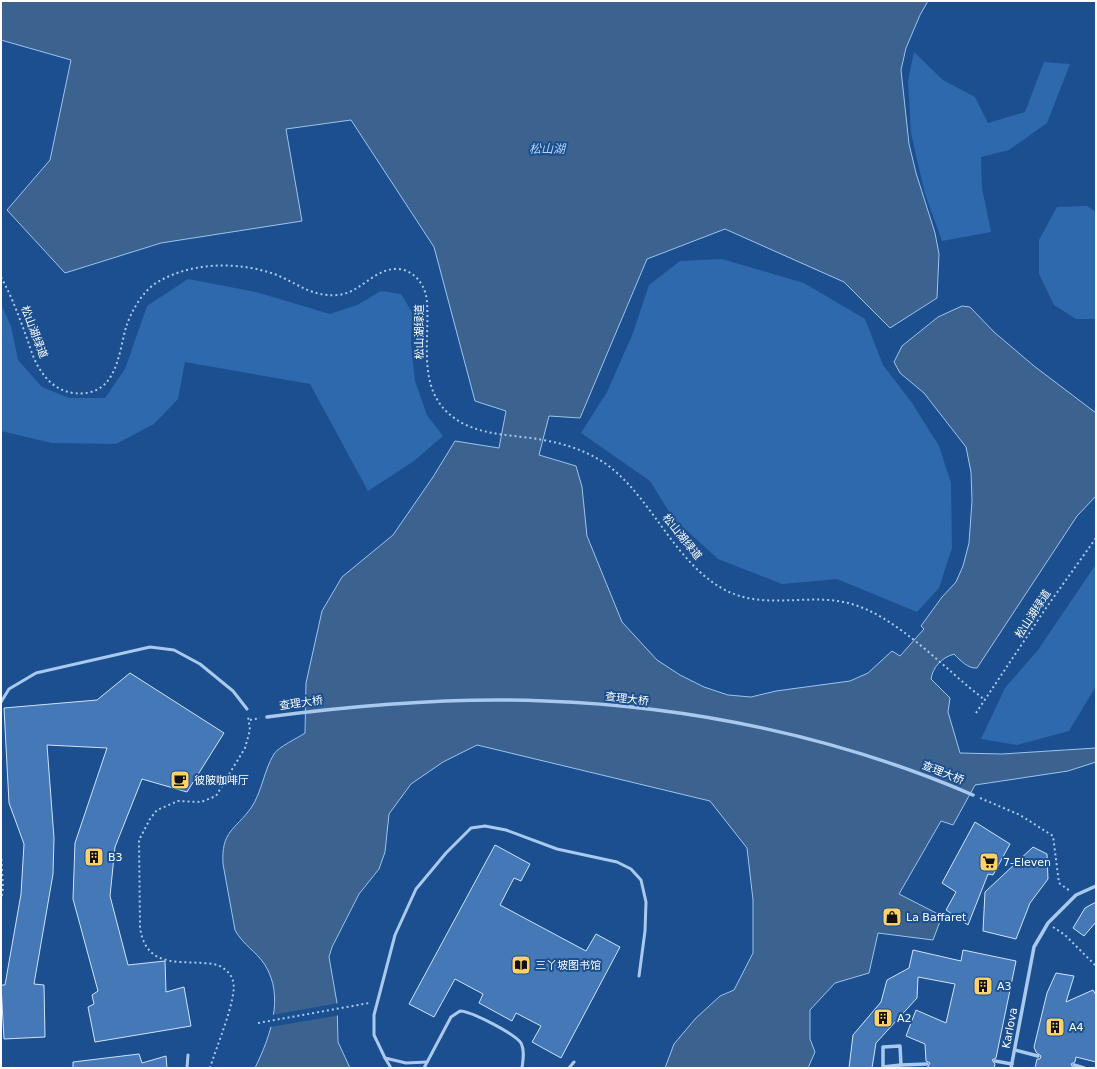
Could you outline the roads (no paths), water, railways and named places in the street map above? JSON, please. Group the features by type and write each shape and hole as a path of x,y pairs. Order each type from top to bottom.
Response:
{"street":[{"name":"查理大桥","path":"267,717 328,709 401,704 544,701 611,705 704,718 767,730 834,746 930,776 973,795"},
{"name":"Karlova","path":"1012,1066 1034,947 1048,923 1076,895 1096,886"},
{"path":"901,1065 900,1046 883,1047 882,1067 927,1064"},
{"path":"1015,1050 1038,1056"},
{"path":"995,1061 1012,1066"},
{"path":"1074,1065 1084,1068"}],"lane":[{"path":"1,702 9,689 36,673 150,647 174,650 200,664 233,691 247,709"},
{"path":"391,1068 384,1058 374,1035 374,1015 395,935 416,889 446,853 471,828 485,826 506,830 557,849 603,859 631,869 640,880 646,902 645,931 639,976"},
{"path":"424,1068 451,1017 460,1011 474,1013 520,1042 523,1052 522,1068"},
{"path":"187,1068 188,1055"},
{"path":"384,1058 406,1063 427,1062"},
{"path":"569,1068 574,1062"}],"water":[{"name":"松山湖","path":"1,1 928,1 920,15 906,48 901,70 909,144 916,173 935,233 939,254 937,298 890,328 844,282 725,229 647,259 580,418 549,416 539,455 576,466 582,487 587,536 622,622 657,660 680,675 704,687 728,695 751,697 776,691 850,681 868,673 892,651 900,656 924,629 921,626 942,597 956,582 963,566 969,543 972,501 971,472 966,447 924,393 900,373 894,362 902,346 938,317 962,306 970,307 994,332 1034,366 1096,413 1096,496 1077,516 977,668 967,666 954,654 945,658 938,664 931,679 950,698 948,712 960,753 1002,754 1096,748 1096,762 1068,771 975,785 953,825 941,821 899,894 942,916 933,940 878,933 869,973 835,983 810,1010 810,1039 815,1052 808,1068 665,1068 674,1044 696,1018 720,996 734,990 753,953 753,900 747,848 710,801 477,745 443,762 411,784 389,814 385,852 379,869 359,894 332,947 329,957 337,1003 338,1042 350,1068 255,1068 270,1030 275,1003 274,990 271,977 265,965 235,930 223,864 224,844 230,832 255,802 268,767 276,751 305,733 306,683 322,611 342,577 393,535 433,477 455,441 499,448 506,411 475,401 434,247 351,120 286,129 302,221 161,243 65,273 7,210 50,160 71,60 1,40"}],"place":[{"name":"彼陂咖啡厅","path":"180,780"},
{"name":"B3","path":"94,857"},
{"name":"7-Eleven","path":"989,862"},
{"name":"La Baffaret","path":"892,917"},
{"name":"三丫坡图书馆","path":"521,965"},
{"name":"A3","path":"983,986"},
{"name":"A2","path":"883,1018"},
{"name":"A4","path":"1055,1027"}]}
